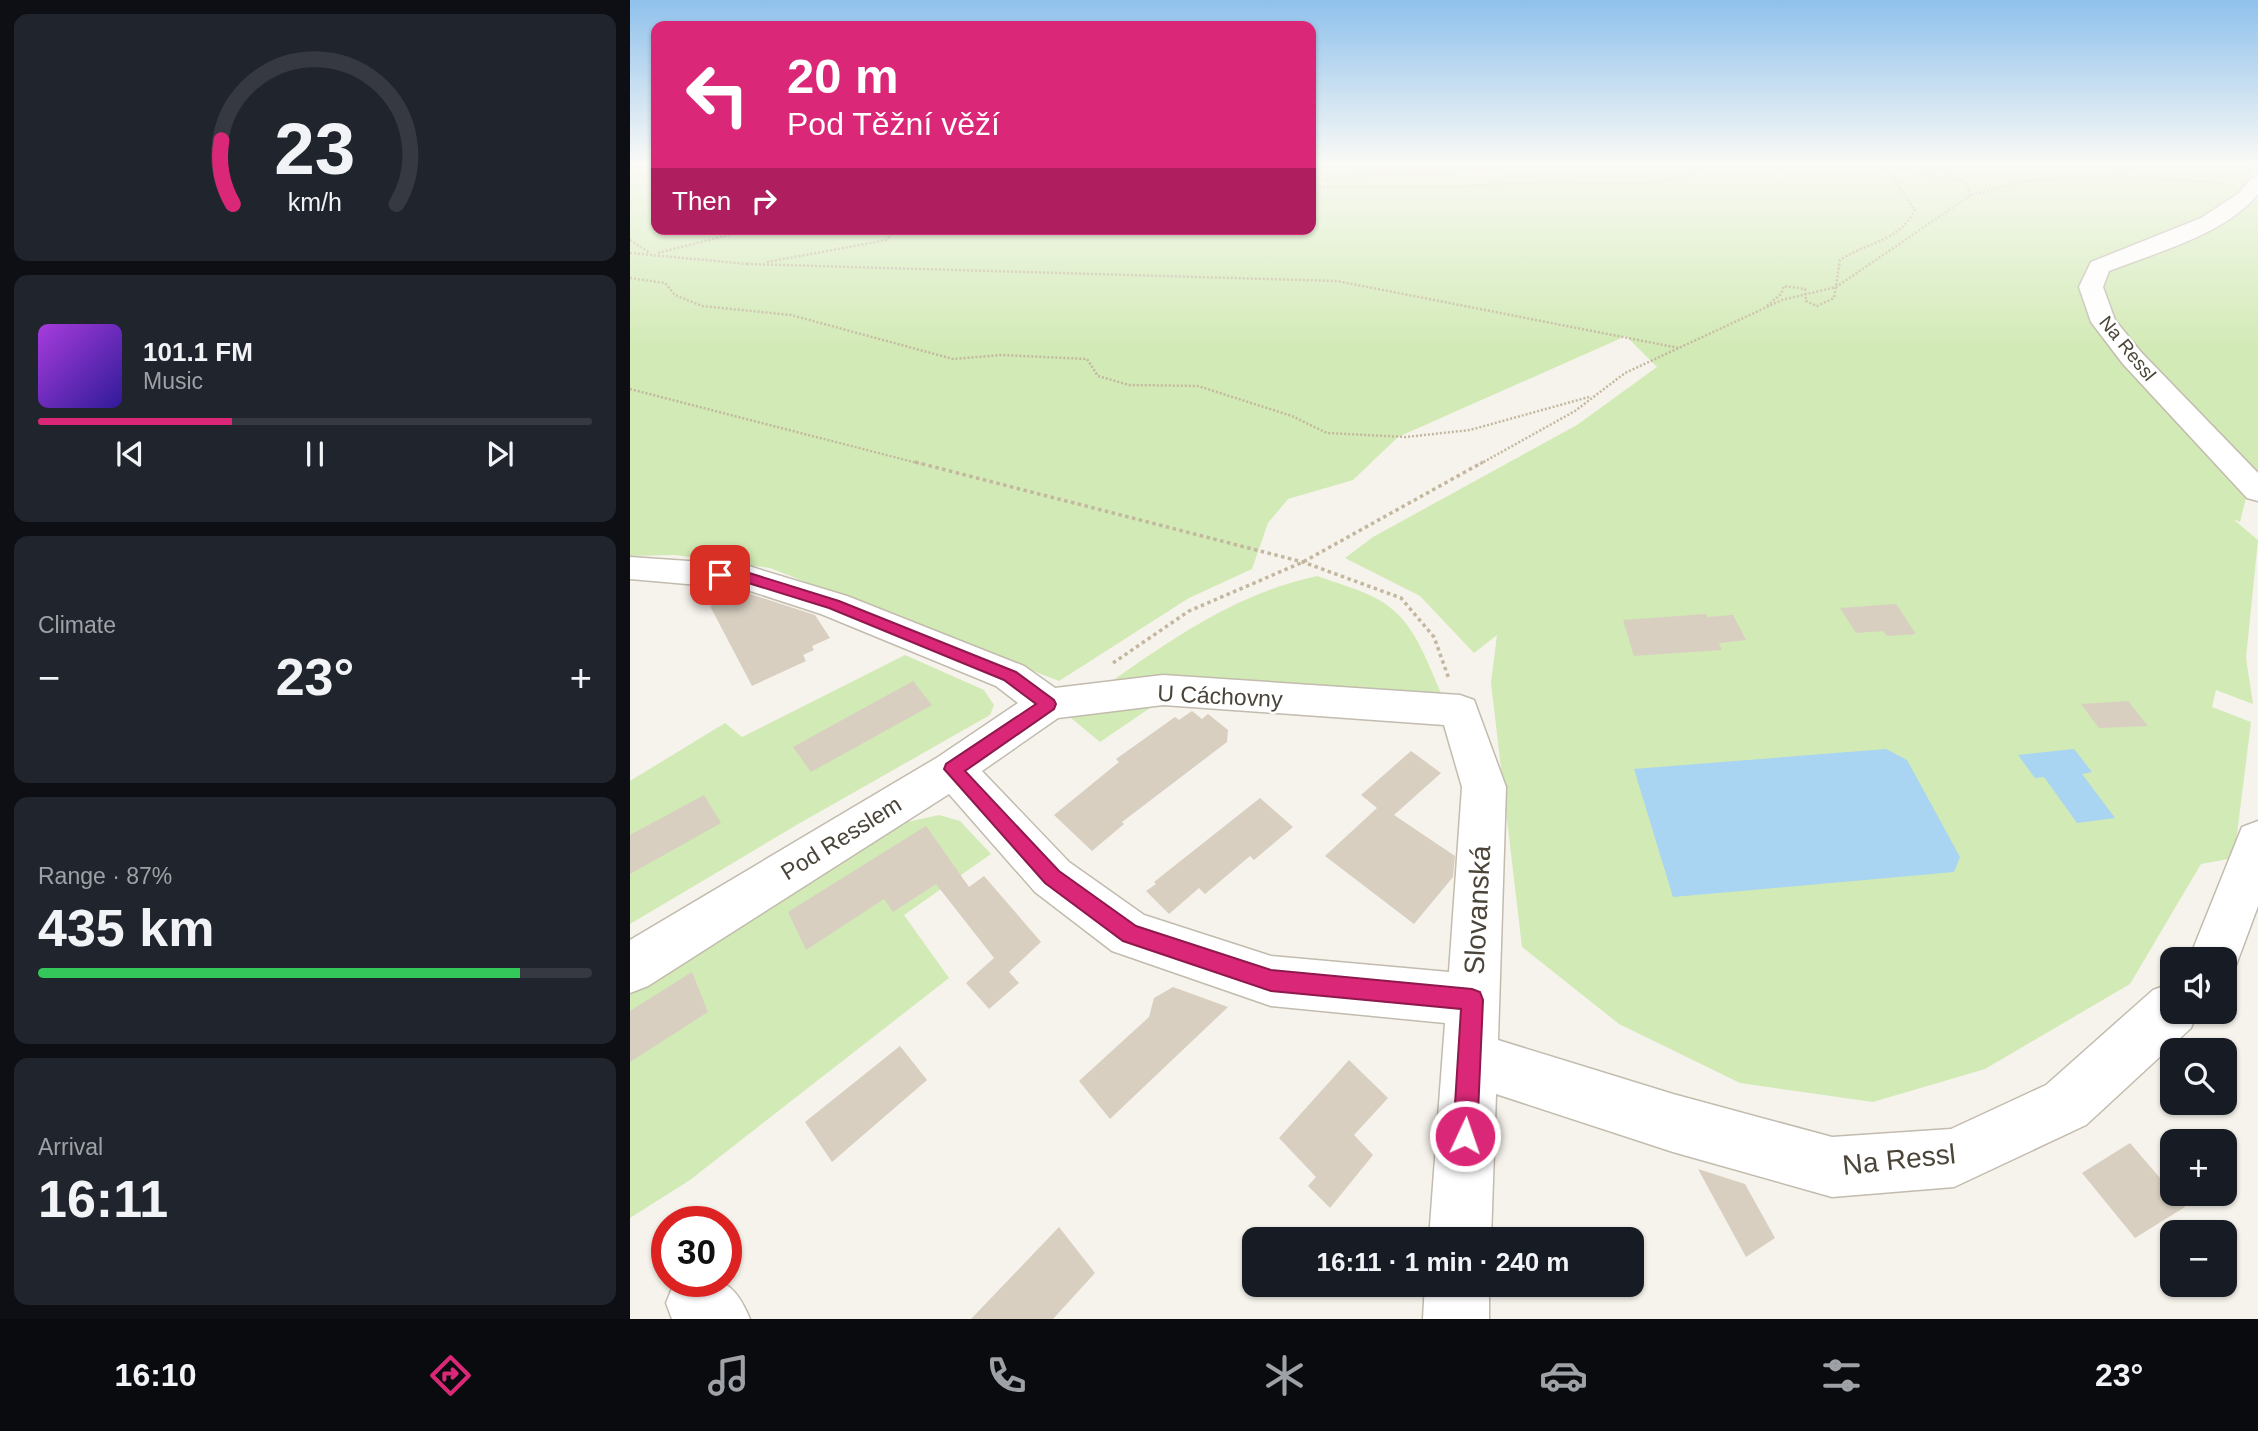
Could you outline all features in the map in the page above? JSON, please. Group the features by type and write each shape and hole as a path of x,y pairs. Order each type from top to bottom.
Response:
{"street":[{"name":"Na Ressl","path":"2199,227 2099,267 2091,287 2103,322 2132,358 2258,491"},
{"path":"630,568 746,577 834,605 1010,676 1048,704"},
{"name":"U Cáchovny","path":"1048,704 1163,690 1460,711"},
{"name":"Pod Resslem","path":"630,968 953,769 1048,704"},
{"name":"Slovanská","path":"1460,711 1484,787 1461,1227"},
{"path":"953,769 1052,877 1130,934 1271,981 1472,1000"},
{"path":"2218,947 2258,841"},
{"name":"Na Ressl","path":"1469,1058 1673,1122 1832,1167 1954,1158 2066,1105 2160,1020"},
{"path":"1456,1319 1457,1297"}],"path":[{"path":"1760,312 1781,294 1784,286 1805,289 1806,301 1817,306 1834,298 1840,260 1851,251 1893,237 1908,227"},
{"path":"1123,657 1189,611 1303,562 1575,411 1625,373 1783,300 1836,286 1925,227"},
{"path":"630,240 652,255 729,235"},
{"path":"747,264 873,243 887,240 890,235"},
{"path":"630,253 747,264 1337,281 1679,348"},
{"path":"630,278 665,283 675,295 702,306 791,315 953,359 1001,355 1087,359 1098,376 1129,385 1198,386 1292,416 1327,433 1406,437 1470,430 1594,396"},
{"path":"630,389 1303,562 1401,598 1434,637 1460,711"}],"green space":[{"path":"630,227 651,227 651,235 1316,235 1316,227 2184,227 2091,264 2096,321 2246,498 2240,522 2233,519 2258,540 2246,658 2253,704 2216,690 2212,707 2251,722 2234,858 2201,864 2130,984 1985,1069 1873,1102 1740,1083 1619,1024 1522,947 1491,683 1497,635 1474,653 1420,596 1345,558 1373,537 1577,425 1657,367 1626,336 1398,437 1353,480 1288,499 1268,523 1252,569 1189,598 1059,681 770,568 675,555 630,556"},
{"path":"2212,227 2258,227 2258,486 2107,323 2097,289 2107,271"},
{"path":"1317,576 1376,598 1401,617 1422,649 1442,695 1317,685 1109,683 1183,633 1233,605 1287,584"},
{"path":"905,655 984,690 994,705 990,715 630,924 630,781 725,723 742,737"},
{"path":"1166,697 1100,742 1065,713"},
{"path":"939,815 960,821 991,854 904,915 949,978 690,1180 630,1218 630,995 907,822"}],"water":[{"path":"1886,749 1907,760 1960,857 1954,872 1673,897 1634,769"},
{"path":"2074,749 2092,772 2082,774 2115,818 2077,823 2044,777 2035,778 2018,755"}],"building":[{"path":"744,592 815,615 830,638 812,646 814,650 803,655 806,661 752,686 710,606"},
{"path":"1896,604 1916,634 1887,636 1883,631 1856,633 1840,608"},
{"path":"1706,614 1707,617 1733,615 1746,640 1719,643 1722,650 1634,656 1623,620"},
{"path":"913,681 932,705 811,772 793,747"},
{"path":"2128,701 2148,726 2099,728 2081,704"},
{"path":"1192,711 1202,719 1208,714 1228,730 1227,742 1122,822 1124,824 1092,851 1054,815 1119,762 1116,759 1175,717 1179,720"},
{"path":"1411,751 1441,773 1394,815 1455,856 1453,877 1414,924 1325,856 1377,808 1361,795"},
{"path":"704,795 721,823 630,874 630,835"},
{"path":"1260,798 1293,827 1254,860 1250,856 1205,894 1199,888 1169,914 1146,891"},
{"path":"926,826 969,887 984,876 1041,942 1009,972 1019,983 989,1009 966,983 994,958 936,884 893,912 884,899 806,950 788,912"},
{"path":"692,972 708,1012 630,1062 630,1011"},
{"path":"1173,987 1228,1007 1110,1119 1079,1081 1149,1017 1154,998"},
{"path":"900,1046 927,1080 832,1162 805,1122"},
{"path":"1349,1060 1388,1098 1354,1135 1373,1155 1330,1208 1308,1186 1316,1177 1279,1138"},
{"path":"2130,1143 2160,1178 2160,1206 2185,1207 2160,1220 2135,1238 2082,1173"},
{"path":"1698,1169 1745,1184 1775,1238 1746,1257"},
{"path":"1059,1227 1095,1273 1053,1319 971,1319"}],"route":[{"path":"720,575 746,577 834,605 1010,676 1048,704 953,769 1052,877 1130,934 1271,981 1472,1000 1465,1136"}]}
